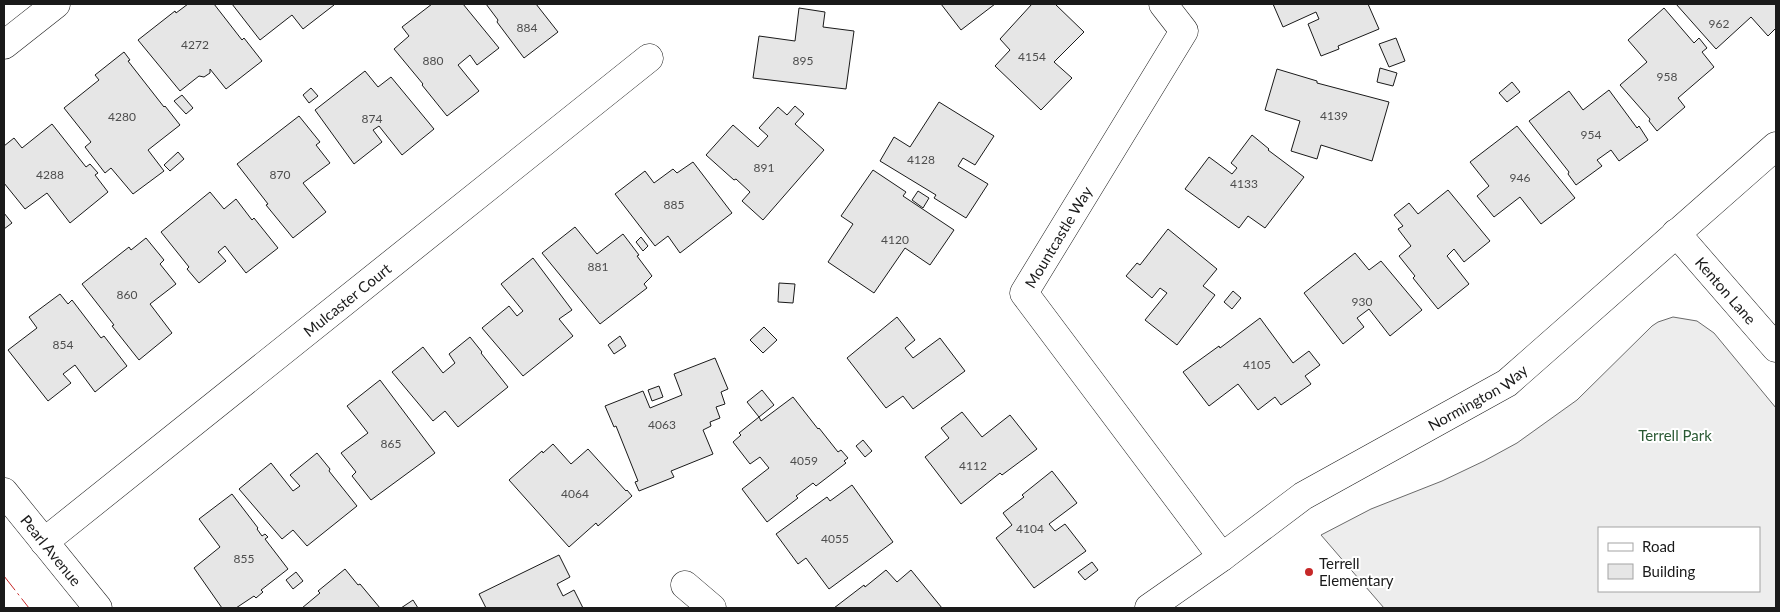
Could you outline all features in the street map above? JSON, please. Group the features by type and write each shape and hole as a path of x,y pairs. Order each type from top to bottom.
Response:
{"street":[{"path":"4,45 56,4"},
{"name":"Mountcastle Way","path":"1163,4 1184,31 1024,293 1222,557"},
{"name":"Mulcaster Court","path":"44,542 649,58"},
{"name":"Normington Way","path":"1149,608 1222,557 1302,496 1507,383 1776,146"},
{"name":"Kenton Lane","path":"1676,233 1776,348"},
{"name":"Pearl Avenue","path":"4,492 98,608"},
{"path":"685,586 712,608"}],"shaded area":[{"name":"Terrell Park","path":"1673,317 1697,321 1714,333 1776,408 1776,608 1384,608 1321,535 1371,509 1442,481 1517,443 1577,400 1652,326"}],"building":[{"path":"188,4 214,4 242,40 244,38 262,61 226,89 210,69 210,73 204,77 199,76 180,91 138,40 175,11 176,13"},
{"path":"232,4 334,5 303,29 292,15 260,40"},
{"path":"432,4 463,4 499,48 477,65 470,55 458,65 479,91 447,116 394,49 409,36 402,27"},
{"path":"486,4 536,4 558,32 524,58"},
{"path":"941,4 995,4 961,30"},
{"path":"1032,4 1055,4 1084,32 1054,62 1072,78 1041,110 995,66 1010,50 1000,39"},
{"path":"1273,4 1368,4 1379,29 1338,46 1339,49 1321,56 1308,24 1319,19 1316,12 1283,27"},
{"path":"1676,4 1776,4 1776,28 1768,36 1751,17 1716,49"},
{"path":"799,8 825,12 823,27 854,31 846,89 753,78 759,36 795,41"},
{"path":"1664,8 1694,43 1699,38 1707,48 1702,52 1714,67 1678,98 1685,107 1657,131 1649,121 1650,119 1620,85 1647,62 1628,40"},
{"path":"1396,38 1405,61 1389,67 1379,44"},
{"path":"124,52 130,60 128,61 180,125 148,150 164,171 133,194 111,168 105,173 85,147 91,142 64,108 99,80 95,75"},
{"path":"1380,68 1397,73 1393,86 1377,82"},
{"path":"1277,69 1317,81 1317,83 1389,102 1372,161 1321,145 1317,159 1291,151 1300,121 1265,110"},
{"path":"365,71 378,87 391,77 434,129 402,155 379,126 373,130 382,142 354,164 315,110"},
{"path":"1512,82 1520,92 1507,102 1499,93"},
{"path":"311,88 318,96 309,103 303,95"},
{"path":"1609,90 1637,128 1639,126 1648,140 1619,161 1611,150 1597,160 1602,166 1576,185 1568,174 1569,172 1529,121 1569,91 1583,110"},
{"path":"182,95 193,108 186,114 174,101"},
{"path":"939,102 994,136 975,165 963,158 958,166 988,184 966,218 934,198 936,195 880,161 894,137 910,147"},
{"path":"795,106 804,114 795,124 824,150 763,220 742,201 750,192 706,155 733,125 758,147 768,136 759,128 778,107 787,115"},
{"path":"299,116 320,142 316,145 330,163 303,183 326,212 293,238 266,205 268,204 237,164"},
{"path":"52,124 86,167 90,164 98,173 95,175 108,192 70,223 47,193 25,209 4,183 4,146 14,138 22,148"},
{"path":"1517,126 1575,198 1541,224 1520,197 1494,217 1477,196 1489,186 1470,162"},
{"path":"1252,135 1268,150 1304,177 1265,228 1248,216 1239,228 1185,189 1209,157 1232,174 1237,168 1231,163"},
{"path":"178,152 184,159 170,171 164,165"},
{"path":"693,162 732,213 680,253 668,236 655,246 615,194 645,171 654,183 673,169 677,173"},
{"path":"873,170 906,192 903,196 954,230 930,265 905,248 874,293 828,262 853,224 841,216"},
{"path":"1448,190 1490,241 1464,262 1454,249 1447,256 1469,284 1438,309 1413,278 1415,276 1399,256 1411,246 1398,229 1403,226 1394,215 1409,203 1418,214"},
{"path":"918,191 929,198 923,208 912,200"},
{"path":"210,192 224,209 236,199 252,220 254,218 278,248 246,273 225,246 218,252 226,261 199,283 187,269 189,267 161,232"},
{"path":"4,213 12,223 4,229"},
{"path":"575,227 597,254 623,234 652,276 644,284 647,288 600,324 542,253"},
{"path":"1168,229 1217,269 1203,286 1215,295 1177,345 1145,320 1167,293 1160,288 1152,298 1126,276 1137,263 1140,265"},
{"path":"641,237 648,246 643,251 636,242"},
{"path":"146,238 164,260 160,264 176,284 150,304 172,333 139,360 82,284 129,247 131,250"},
{"path":"1355,253 1369,270 1381,261 1422,310 1390,336 1369,309 1357,318 1364,327 1343,344 1304,293"},
{"path":"533,258 572,310 559,319 573,336 523,376 482,328 509,306 517,316 523,311 501,284"},
{"path":"779,283 795,284 793,303 778,302"},
{"path":"1233,291 1241,298 1232,309 1224,302"},
{"path":"60,294 68,304 72,300 101,338 104,336 127,366 95,392 75,365 63,374 71,383 48,401 8,350 37,328 29,317"},
{"path":"897,317 915,340 905,348 913,358 940,338 965,371 913,409 903,396 886,408 847,358"},
{"path":"1260,318 1293,363 1309,351 1320,365 1305,376 1311,384 1281,405 1275,397 1258,410 1238,384 1209,406 1183,372 1219,346 1220,348"},
{"path":"764,327 777,340 763,353 750,340"},
{"path":"620,336 626,346 614,354 608,345"},
{"path":"470,337 508,387 458,427 445,411 433,421 392,372 423,347 443,373 455,363 449,354"},
{"path":"715,358 728,389 721,392 725,404 716,407 720,418 710,422 711,426 703,430 713,454 671,471 674,477 639,491 635,482 638,481 616,426 614,427 605,406 643,391 650,408 682,395 674,374"},
{"path":"380,380 435,453 371,500 352,476 356,472 341,453 368,433 347,406"},
{"path":"659,386 663,397 652,401 648,390"},
{"path":"762,390 774,405 759,417 747,402"},
{"path":"793,397 838,452 841,450 848,458 844,461 846,463 816,486 813,483 796,496 798,498 767,522 742,489 769,468 760,457 750,464 733,442 741,435 739,433 759,417 761,421"},
{"path":"962,412 982,437 1010,415 1037,449 1002,475 1000,473 961,504 925,457 949,438 941,428"},
{"path":"863,440 872,451 865,457 856,446"},
{"path":"553,444 571,464 588,449 632,496 598,526 596,523 569,547 509,480 542,451 543,453"},
{"path":"317,453 357,506 307,546 293,530 282,539 239,489 271,463 293,491 300,486 290,475"},
{"path":"1052,471 1077,503 1049,524 1055,531 1065,524 1086,551 1034,588 996,538 1012,525 1003,513 1024,497 1022,495"},
{"path":"852,485 893,542 829,589 806,558 798,564 776,534 827,497 830,501"},
{"path":"232,494 262,536 265,534 268,537 265,539 288,569 261,590 263,592 256,598 254,596 236,608 222,608 194,568 220,547 199,519"},
{"path":"559,555 570,577 557,584 563,596 574,590 583,608 486,608 479,594"},
{"path":"1092,562 1098,570 1085,580 1078,572"},
{"path":"345,569 380,608 302,608 320,593 318,591"},
{"path":"886,570 897,582 911,570 942,608 834,608"},
{"path":"296,572 303,581 293,589 286,580"},
{"path":"413,600 418,608 401,608"}],"power":[{"path":"4,576 29,608"}],"place":[{"name":"Terrell Elementary","path":"1309,572"}]}
